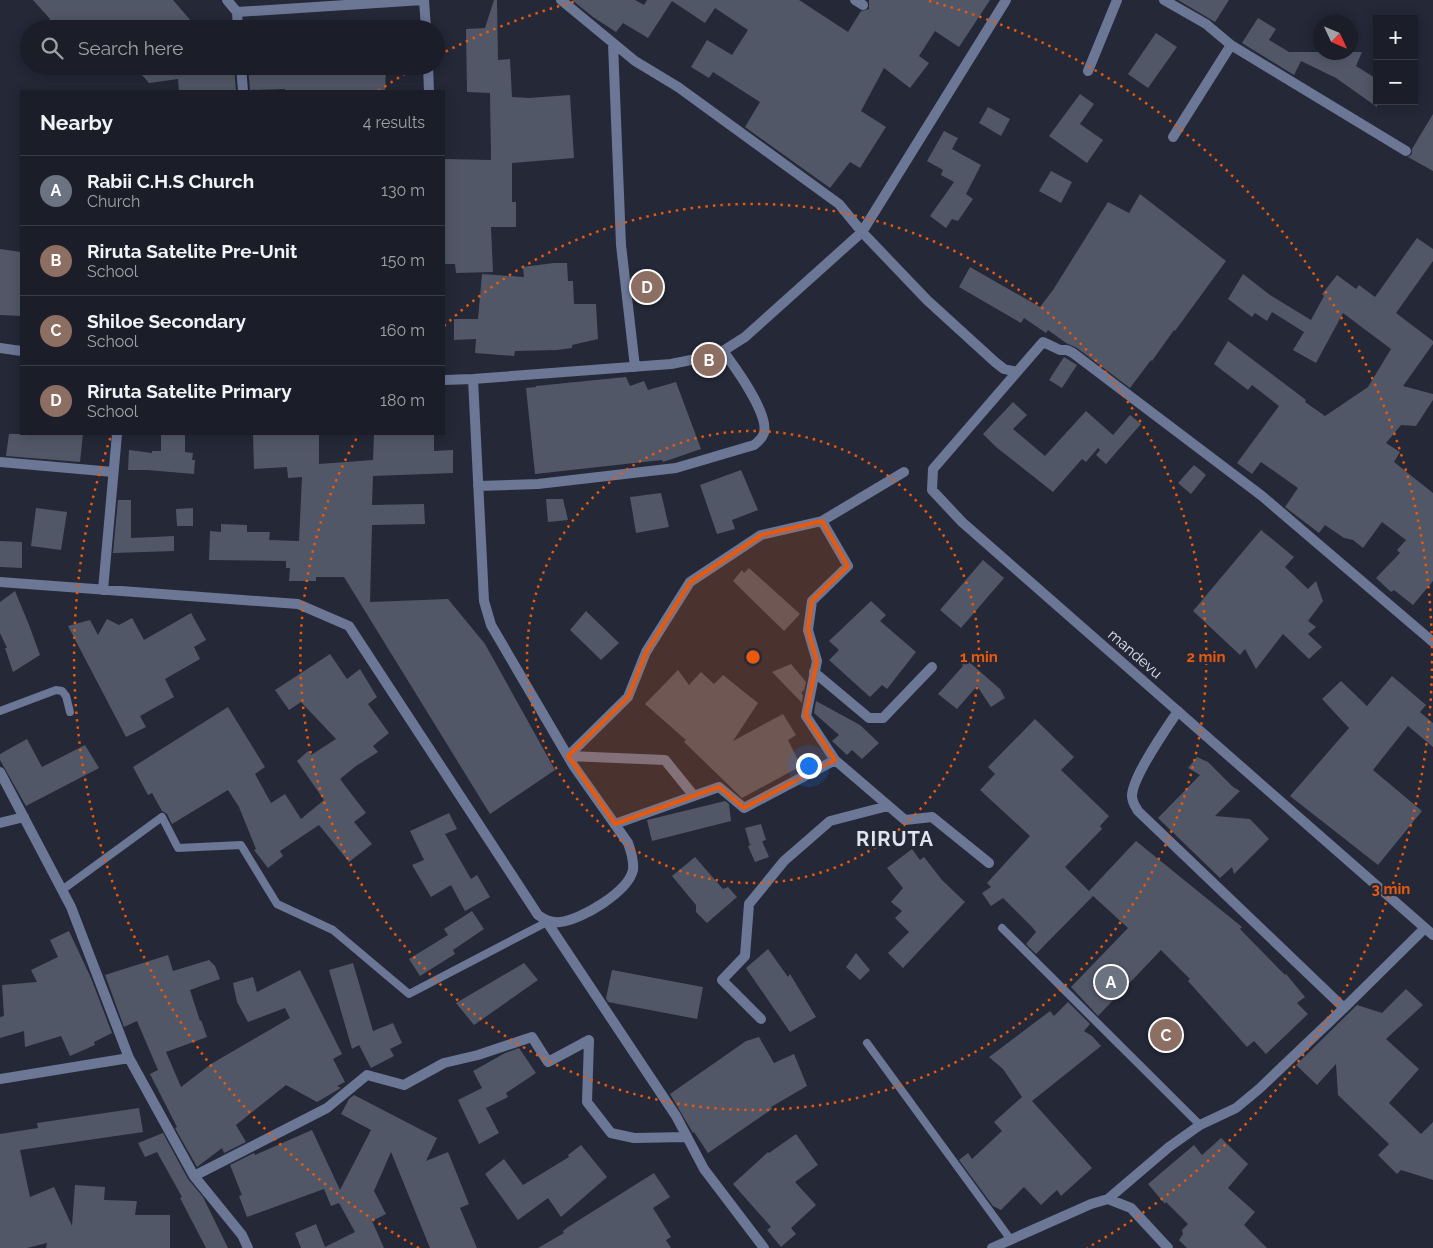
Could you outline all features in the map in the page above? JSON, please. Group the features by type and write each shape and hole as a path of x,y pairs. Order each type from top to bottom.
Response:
{"street":[{"path":"227,0 237,12 237,20"},
{"path":"237,12 423,0 425,20"},
{"path":"561,0 635,61 678,87 839,204 862,232 927,300 995,362 1004,369 1017,372"},
{"path":"445,380 671,364 724,351 745,337 862,232 1006,0"},
{"path":"1088,71 1117,0"},
{"path":"1164,0 1206,24 1231,45 1406,151"},
{"path":"613,44 621,245 635,366"},
{"path":"1173,137 1231,45"},
{"path":"242,75 243,90"},
{"path":"429,75 430,90"},
{"name":"mandevu","path":"1433,642 1262,496 1067,350 1060,350 1043,342 933,469 932,490 962,522 1433,935"},
{"path":"0,348 20,351"},
{"path":"478,486 538,484 676,468 754,445 761,440 764,432 763,421 748,386 724,351"},
{"path":"474,379 478,486 486,612 491,625 568,756 628,843 632,856 633,871 619,891 587,914 560,922 547,922"},
{"path":"103,590 117,435"},
{"path":"0,462 113,472"},
{"path":"568,756 628,697 646,652 690,582 761,535 822,521 904,472"},
{"path":"822,521 848,566 812,601 808,630 817,661 806,716 835,760 905,820 932,817 989,863"},
{"path":"0,582 298,604 349,626 538,915 547,922 676,1116 704,1169 764,1248"},
{"path":"814,672 869,718 883,718 932,668"},
{"path":"1178,711 1148,759 1136,784 1132,799 1138,811 1344,1008"},
{"path":"568,756 665,760 694,796"},
{"path":"614,824 719,787 744,808 835,760"},
{"path":"0,772 71,908 129,1058 194,1176 242,1235 248,1248"},
{"path":"760,1019 722,980 745,956 749,904 784,861 830,821 888,806"},
{"path":"0,823 24,817"},
{"path":"992,1248 1091,1204 1108,1199 1170,1147 1200,1125 1236,1108 1260,1089 1425,928"},
{"path":"194,1176 327,1108 367,1075 404,1085 444,1063 478,1055 532,1036 548,1062 589,1040 586,1102 611,1134 634,1138 687,1137"},
{"path":"0,1079 129,1058"},
{"path":"1108,1199 1131,1208 1168,1248"}],"lane":[{"path":"0,711 56,690 62,691 66,696 70,712"},
{"path":"62,890 162,817 178,848 241,845 277,904 334,930 408,994 547,922"},
{"path":"1002,928 1200,1125"},
{"path":"867,1043 1011,1240"}],"highlighted area":[{"path":"822,521 848,566 812,601 808,630 817,661 806,716 835,760 744,808 719,787 615,824 568,756 628,697 646,652 690,582 761,535"}],"building":[{"path":"33,0 173,0 190,20 49,20 50,19"},
{"path":"494,0 497,0 498,60 510,59 512,97 529,98 570,95 574,158 512,163 512,202 516,202 516,227 491,227 493,272 456,273 455,264 445,264 445,159 491,160 490,93 467,92 466,29 485,28"},
{"path":"572,0 635,0 644,5 647,0 799,0 848,32 861,11 869,9 869,0 990,0 959,47 935,31 919,56 929,63 910,88 884,68 861,111 886,127 860,168 850,162 830,188 745,127 760,102 713,72 709,78 691,67 707,40 732,55 748,30 715,8 705,23 672,1 648,38 623,23 616,32"},
{"path":"1178,0 1229,0 1215,22"},
{"path":"1258,18 1276,29 1269,40 1289,52 1313,52 1313,60 1358,60 1358,52 1362,52 1356,66 1373,77 1373,104 1336,78 1301,61 1294,75 1242,43"},
{"path":"1156,33 1177,47 1148,88 1128,74"},
{"path":"142,75 235,75 236,90 179,90 178,79 149,83"},
{"path":"249,75 386,75 385,90 250,90"},
{"path":"1080,94 1094,104 1080,124 1103,140 1087,163 1049,136"},
{"path":"988,107 1010,119 1001,136 979,123"},
{"path":"1433,114 1433,171 1408,157 1412,154 1412,149"},
{"path":"944,131 958,138 952,149 981,165 966,194 973,199 958,221 952,219 946,228 930,216 954,182 941,175 943,170 927,161"},
{"path":"1051,171 1072,182 1061,203 1039,191"},
{"path":"1140,194 1226,261 1175,331 1130,388 1077,348 1066,343 1048,330 1046,333 1024,318 1021,323 959,287 970,267 1040,307 1053,290 1108,202 1129,213"},
{"path":"1417,238 1433,249 1433,261 1396,313 1433,341 1433,344 1403,386 1433,394 1433,400 1416,426 1401,425 1386,443 1400,452 1394,462 1433,493 1433,581 1413,605 1394,590 1391,592 1376,578 1400,553 1397,550 1406,540 1382,522 1363,548 1353,540 1344,538 1325,525 1319,533 1285,507 1298,488 1261,462 1252,474 1237,463 1279,406 1252,385 1248,390 1214,364 1228,341 1325,416 1368,387 1391,349 1343,313 1316,363 1293,350 1304,332 1272,312 1267,321 1255,313 1252,317 1228,299 1243,274 1270,295 1311,320 1324,296 1322,294 1337,275 1356,289 1359,285 1375,297"},
{"path":"0,249 20,252 20,316 0,315"},
{"path":"567,263 568,281 573,281 574,304 596,304 598,339 572,345 572,348 515,351 514,356 475,353 476,339 454,340 454,319 478,319 482,274 524,277 523,267"},
{"path":"1064,357 1077,365 1062,388 1049,380"},
{"path":"626,377 630,386 644,381 648,390 676,382 701,449 663,462 662,460 535,474 526,388"},
{"path":"1013,402 1027,415 1013,429 1045,456 1086,411 1113,435 1130,415 1141,424 1106,464 1096,455 1100,450 1098,448 1086,462 1082,459 1053,492 996,447 983,434"},
{"path":"9,434 83,435 80,462 6,456"},
{"path":"161,435 185,435 185,452 193,453 192,460 195,460 194,474 128,470 129,450 152,453 152,451 161,451"},
{"path":"253,435 319,435 319,464 373,460 374,435 434,435 434,451 453,450 453,473 373,476 372,505 424,504 425,524 372,525 370,602 448,599 485,644 555,770 490,814 344,577 316,577 316,581 289,581 290,568 286,568 286,561 209,560 210,531 221,532 221,524 247,525 247,532 270,532 269,540 299,541 302,477 288,478 287,467 254,469"},
{"path":"1194,465 1206,475 1191,494 1178,483"},
{"path":"741,470 758,510 732,520 735,529 717,534 700,485"},
{"path":"661,493 669,527 636,533 630,497"},
{"path":"546,499 563,499 568,520 548,522"},
{"path":"118,500 131,500 131,538 174,536 174,551 113,553"},
{"path":"36,508 67,512 61,550 31,546"},
{"path":"193,508 193,526 177,526 176,509"},
{"path":"1261,530 1294,557 1285,567 1308,589 1316,581 1323,601 1308,621 1316,627 1308,634 1322,647 1309,659 1283,634 1256,669 1245,649 1240,655 1193,611"},
{"path":"0,541 22,542 22,568 0,567"},
{"path":"983,560 1004,578 961,628 940,610"},
{"path":"749,568 800,614 784,631 733,581 742,570 744,573"},
{"path":"15,591 40,655 13,672 5,648 7,648 0,633 0,602"},
{"path":"871,601 886,615 880,621 916,652 887,689 882,685 870,697 829,660 839,650 829,641"},
{"path":"586,611 619,643 601,660 570,630"},
{"path":"191,613 206,640 194,647 200,659 165,679 174,697 140,716 146,727 126,737 68,626 90,620 98,635 107,619 119,625 132,618 144,640"},
{"path":"330,654 347,679 360,669 377,697 368,704 389,733 373,746 378,752 340,779 366,813 354,822 372,844 349,862 319,825 280,851 283,856 268,868 254,850 256,849 239,807 228,790 172,824 152,793 148,795 133,767 228,707 265,767 255,774 271,803 285,794 301,819 324,800 297,761 308,751 311,755 336,739 301,702 289,710 275,690"},
{"path":"964,661 967,663 968,661 1000,689 1005,698 991,707 977,686 957,709 938,694 963,666 961,663"},
{"path":"791,664 806,682 801,693 803,695 802,703 772,672"},
{"path":"678,670 689,685 701,672 714,684 723,675 758,703 733,741 783,714 796,735 788,740 801,766 742,798 684,742 686,740 645,704"},
{"path":"1392,676 1426,705 1420,712 1433,723 1433,747 1408,726 1373,770 1422,811 1378,865 1290,796 1349,728 1322,699 1341,681 1367,706"},
{"path":"816,701 860,725 879,743 862,759 852,750 847,755 832,741 839,735 814,713"},
{"path":"1035,719 1074,757 1061,770 1109,816 1100,826 1102,829 1065,867 1089,891 1136,841 1242,927 1240,929 1286,974 1305,997 1297,1003 1308,1014 1266,1054 1254,1041 1247,1047 1188,981 1190,979 1161,950 1098,1016 1071,987 1128,928 1093,896 1036,954 1026,944 1036,932 1032,927 1003,898 991,906 982,893 991,887 987,883 1030,836 980,790 995,774 988,767"},
{"path":"27,739 42,767 85,745 99,768 26,806 0,760 0,754"},
{"path":"1197,757 1208,762 1233,787 1240,791 1215,816 1250,819 1269,839 1234,874 1232,867 1220,878 1158,818 1200,775 1188,768"},
{"path":"725,801 729,804 731,821 652,841 647,820"},
{"path":"449,813 457,829 445,834 471,879 477,875 490,897 465,911 451,885 431,897 412,865 424,860 410,831"},
{"path":"761,824 766,840 750,845 745,828"},
{"path":"762,841 769,857 755,862 748,846"},
{"path":"912,849 920,860 924,857 942,880 965,902 903,968 888,953 909,932 895,918 902,911 891,902 903,888 887,868"},
{"path":"695,857 723,889 728,887 737,897 707,923 696,912 696,905 672,876"},
{"path":"472,911 484,929 453,950 455,954 420,976 409,959 448,935 444,929"},
{"path":"69,931 91,978 112,1033 94,1042 95,1045 70,1056 61,1036 25,1047 24,1031 0,1038 0,1017 4,1016 2,985 37,982 31,970 58,957 50,940"},
{"path":"768,949 788,977 790,974 816,1017 790,1032 746,968"},
{"path":"856,953 870,970 860,980 846,967"},
{"path":"168,955 173,971 209,960 215,966 220,979 190,990 207,1037 166,1052 181,1087 211,1064 290,1018 285,1008 248,1022 237,1002 233,983 253,977 257,992 300,970 342,1054 333,1059 345,1082 337,1086 341,1088 317,1102 286,1085 236,1125 246,1142 224,1153 222,1148 197,1167 175,1128 177,1127 150,1074 158,1070 137,1021 124,1027 105,975"},
{"path":"353,963 373,1031 393,1023 402,1043 390,1049 394,1056 371,1068 359,1045 352,1049 329,970"},
{"path":"524,963 538,980 474,1025 456,1003"},
{"path":"612,970 703,987 697,1019 608,1002 606,998"},
{"path":"1406,989 1423,1005 1386,1039 1419,1069 1389,1103 1421,1134 1433,1122 1433,1180 1401,1170 1397,1174 1378,1155 1389,1144 1338,1095 1336,1064 1317,1085 1296,1065 1357,1005 1382,1013"},
{"path":"1068,1002 1090,1024 1084,1031 1092,1036 1101,1046 1032,1101 1092,1168 1061,1196 1057,1190 1041,1205 1024,1187 1001,1210 993,1206 959,1160 968,1153 972,1159 1002,1131 994,1122 1022,1097 1003,1069 989,1057 1050,1011 1054,1016"},
{"path":"759,1037 774,1063 794,1054 807,1086 771,1107 772,1109 708,1153 693,1133 670,1094 746,1041"},
{"path":"519,1048 536,1073 506,1093 508,1097 486,1108 499,1133 479,1144 458,1100 482,1088 473,1071 505,1053"},
{"path":"354,1095 437,1138 426,1161 448,1152 469,1204 460,1208 477,1248 430,1248 391,1152 374,1191 386,1214 372,1221 384,1248 301,1248 295,1233 316,1224 325,1247 355,1232 339,1203 331,1206 324,1189 247,1217 239,1196 242,1195 230,1165 254,1153 255,1155 312,1130 340,1190 371,1130 341,1114 349,1099"},
{"path":"139,1108 143,1132 20,1150 30,1197 54,1187 72,1226 75,1185 105,1187 104,1200 137,1201 135,1215 170,1215 170,1248 46,1248 47,1243 27,1248 0,1248 0,1134 38,1128 37,1123"},
{"path":"163,1133 188,1179 203,1197 228,1248 206,1248 180,1198 182,1197 157,1152 145,1157 138,1143"},
{"path":"796,1134 818,1165 795,1182 816,1205 791,1228 796,1234 781,1247 767,1230 771,1227 733,1184 768,1152"},
{"path":"1221,1138 1248,1164 1228,1188 1255,1212 1244,1225 1267,1248 1187,1248 1179,1240 1183,1234 1182,1230 1188,1224 1166,1202 1165,1204 1148,1184 1194,1145 1202,1155"},
{"path":"581,1145 607,1177 561,1217 548,1198 518,1220 485,1174 504,1159 523,1185 569,1157 568,1155"},
{"path":"654,1173 670,1197 653,1208 671,1237 666,1240 671,1248 538,1248 564,1233 563,1231 568,1227"}],"place":[{"name":"Riruta Satelite Primary","path":"647,287"},
{"name":"Riruta Satelite Pre-Unit","path":"709,360"},
{"name":"Rabii C.H.S Church","path":"1111,982"},
{"name":"Shiloe Secondary","path":"1166,1035"}],"district":[{"name":"RIRUTA","path":"895,839"}]}
